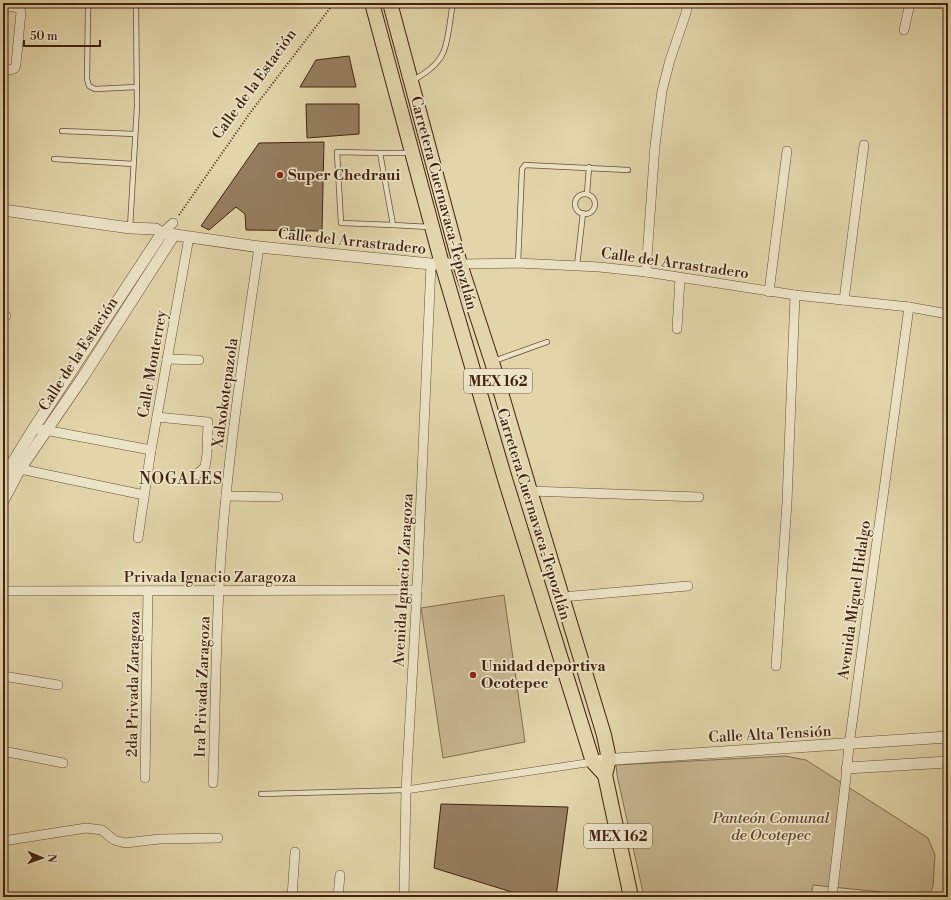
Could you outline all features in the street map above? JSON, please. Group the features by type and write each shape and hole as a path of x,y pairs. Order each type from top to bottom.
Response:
{"main road":[{"name":"Carretera Cuernavaca-Tepoztlán","path":"372,3 432,227 436,264 593,762 604,775 632,897"},
{"name":"Carretera Cuernavaca-Tepoztlán","path":"390,3 460,264 492,362 609,759"},
{"path":"604,775 609,759"}],"street":[{"path":"646,272 655,145 662,91 688,3"},
{"path":"904,30 910,3"},
{"path":"3,4 15,6 19,8 21,12 15,68 3,70"},
{"path":"844,300 864,145"},
{"path":"769,292 788,151"},
{"name":"Calle del Arrastradero","path":"3,210 130,228 156,229 162,233 260,247 436,264 518,263 599,266 769,292 909,307 948,314"},
{"name":"Calle de la Estación","path":"3,478 34,428 162,233 173,223"},
{"path":"173,223 174,235"},
{"name":"Calle de la Estación","path":"3,501 20,469 83,377 174,235"},
{"name":"Calle Monterrey","path":"138,538 150,450 189,237"},
{"name":"Xalxokotepazola","path":"220,592 226,496 237,400 260,247"},
{"name":"Avenida Ignacio Zaragoza","path":"404,897 406,790 436,264"},
{"path":"677,329 680,278"},
{"path":"776,666 787,502 795,295"},
{"name":"Avenida Miguel Hidalgo","path":"832,897 849,745 909,307"},
{"path":"167,359 199,360"},
{"path":"157,417 208,422 205,467 196,475"},
{"path":"34,428 150,450"},
{"path":"20,469 144,495"},
{"path":"530,491 699,497"},
{"path":"226,496 278,497"},
{"path":"562,597 688,586"},
{"name":"Privada Ignacio Zaragoza","path":"3,591 220,592 417,590"},
{"name":"2da Privada Zaragoza","path":"145,778 148,591"},
{"name":"1ra Privada Zaragoza","path":"213,783 220,592"},
{"path":"3,676 58,685"},
{"name":"Calle Alta Tensión","path":"593,762 609,759 849,745 948,737"},
{"path":"3,751 63,763"},
{"path":"406,790 593,762"},
{"path":"847,768 948,762"},
{"path":"3,841 86,828 102,830 114,840 125,843 160,839 218,838"},
{"path":"292,897 296,852"},
{"path":"338,897 340,875"}],"lane":[{"path":"91,3 88,9 87,79 89,86 95,89 137,87"},
{"path":"130,228 137,87 136,3"},
{"path":"411,82 429,70 442,53 453,3"},
{"path":"62,131 135,134"},
{"path":"412,153 337,152 341,223 432,227"},
{"path":"380,153 393,225"},
{"path":"54,159 133,164"},
{"path":"518,263 522,169 525,165 628,170"},
{"path":"587,194 589,167"},
{"path":"587,194 594,199 594,207 592,211 583,213 577,208 576,204 579,196 587,194"},
{"path":"577,266 583,213"},
{"path":"492,362 547,342"},
{"path":"261,794 406,790"}],"path":[{"name":"Calle de la Estación","path":"173,223 250,113 334,3"}],"green space":[{"name":"Unidad deportiva Ocotepec","path":"504,595 525,742 443,758 421,608"},
{"name":"Panteón Comunal de Ocotepec","path":"785,756 806,760 928,838 935,855 933,886 929,897 813,885 811,897 644,897 616,765"}],"building":[{"path":"349,56 356,87 300,87 316,60"},
{"path":"306,104 359,104 359,134 307,138"},
{"name":"Super Chedraui","path":"324,142 322,231 246,230 245,214 236,207 209,230 201,226 259,143"},
{"path":"441,804 568,807 556,897 528,897 434,868"}],"place":[{"name":"Super Chedraui","path":"280,175"},
{"name":"Unidad deportiva Ocotepec","path":"473,675"}],"district":[{"name":"NOGALES","path":"181,478"}]}
